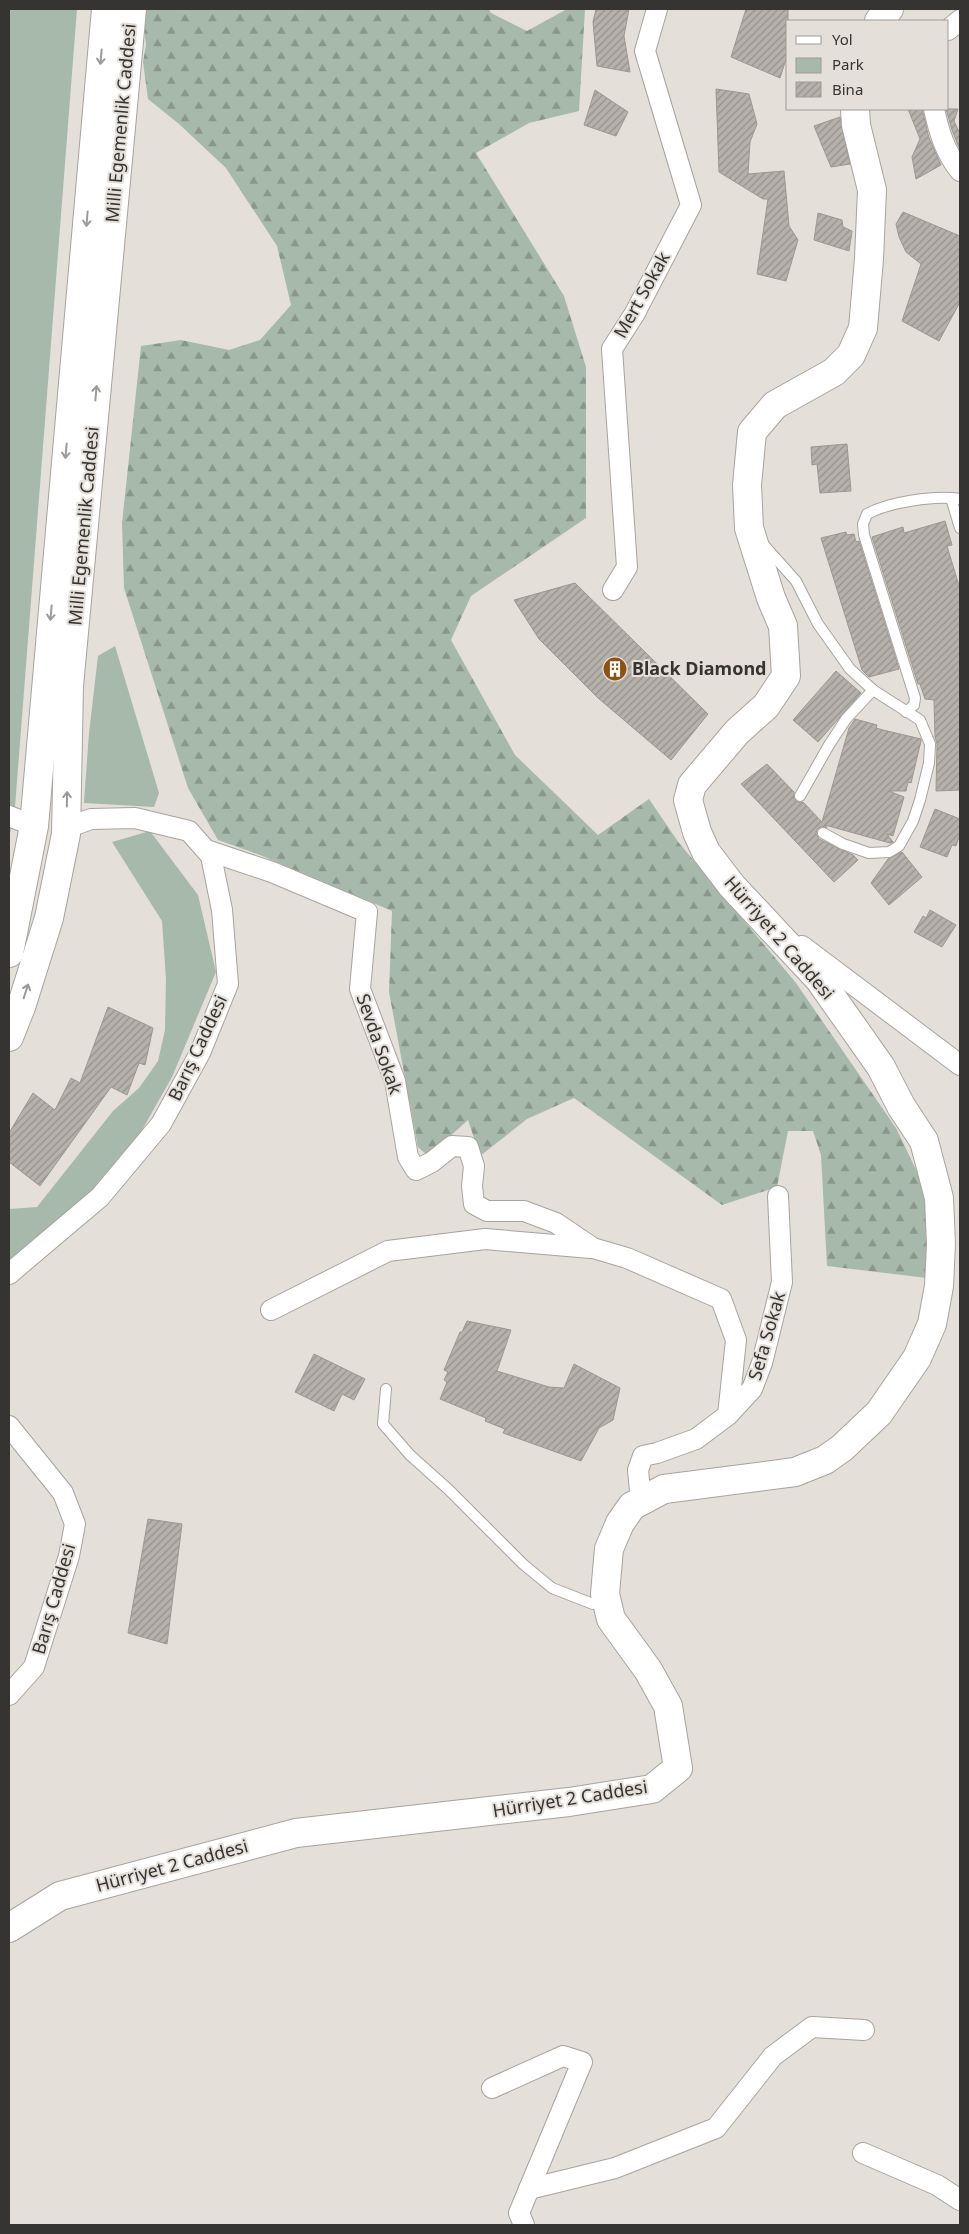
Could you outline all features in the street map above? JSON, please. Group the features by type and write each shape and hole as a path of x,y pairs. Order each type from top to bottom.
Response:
{"main road":[{"name":"Milli Egemenlik Caddesi","path":"9,953 34,826 106,9"},
{"name":"Milli Egemenlik Caddesi","path":"9,1037 21,1007 49,918 66,828 69,686 132,9"},
{"path":"880,20 889,9"},
{"name":"Hürriyet 2 Caddesi","path":"9,1928 60,1896 296,1833 568,1802 652,1789 678,1768 668,1706 648,1670 610,1619 605,1594 609,1549 620,1523 632,1506 664,1489 795,1472 825,1460 842,1448 879,1413 917,1358 932,1324 939,1286 941,1244 938,1198 924,1141 881,1067 819,979 732,886 706,852 697,832 688,800 692,785 737,732 766,706 786,676 784,626 771,598 750,528 747,485 752,432 775,405 834,372 851,355 863,328 872,190 855,110"}],"street":[{"name":"Mert Sokak","path":"613,590 627,567 612,349 635,313 691,205 645,51 657,9"},
{"path":"949,29 960,20"},
{"path":"934,110 939,135 960,171"},
{"path":"9,816 34,826"},
{"name":"Barış Caddesi","path":"9,1274 100,1197 161,1124 200,1053 228,984 222,910 211,856 190,831 135,818 91,819 66,828"},
{"name":"Sevda Sokak","path":"206,850 272,872 367,912 360,989 395,1081 408,1157 416,1170 432,1162 452,1146 468,1147 474,1166 472,1186 474,1204 486,1211 524,1211 556,1223 593,1248 627,1258 721,1300 736,1340 728,1415"},
{"path":"756,910 833,971 960,1065"},
{"name":"Sefa Sokak","path":"641,1501 638,1470 643,1456 696,1439 728,1415 752,1389 762,1363 782,1282 778,1196"},
{"path":"271,1310 388,1251 485,1239 593,1248"},
{"name":"Barış Caddesi","path":"9,1426 63,1493 75,1524 70,1556 34,1667 9,1694"},
{"path":"529,2189 615,2168 716,2128 773,2056 812,2027 864,2030"},
{"path":"492,2088 563,2056 582,2062 519,2213 524,2225"},
{"path":"863,2153 937,2185 960,2200"}],"lane":[{"path":"906,712 914,705 915,698 864,536 863,524 867,514 878,508 956,498 960,528"},
{"path":"750,528 796,581 818,624 850,669 874,690 920,720 930,744 929,763 920,800 913,821 899,846 889,852 869,853 842,844 823,833"},
{"path":"800,796 846,719 874,690"},
{"path":"386,1389 384,1424 410,1455 449,1490 499,1541 510,1548 524,1564 552,1588 593,1604 607,1604"}],"green space":[{"path":"9,9 77,9 15,807 9,839"},
{"path":"142,9 489,9 491,13 527,31 567,9 585,9 579,111 529,123 476,153 564,296 586,367 586,518 471,596 451,640 515,755 598,835 649,799 679,843 796,983 896,1128 919,1176 930,1227 927,1278 827,1266 821,1155 813,1131 788,1131 777,1187 722,1205 574,1098 527,1119 480,1156 468,1120 428,1156 418,1147 389,992 392,911 260,855 218,840 188,788 124,588 122,523 141,346 181,340 229,350 260,340 291,305 277,246 226,168 179,124 148,99 143,62 146,45"},
{"path":"115,646 159,793 154,807 84,803 89,733 98,656"},
{"path":"150,831 198,895 216,972 172,1077 133,1146 92,1191 9,1263 9,1209 37,1207 113,1111 139,1088 158,1061 165,1030 166,979 162,921 112,842"}],"building":[{"path":"596,9 629,9 624,36 630,72 597,66 593,22"},
{"path":"746,9 788,9 788,20 786,20 786,59 780,78 731,57"},
{"path":"716,89 749,94 757,124 750,142 748,174 784,171 789,226 798,240 786,281 757,274 768,199 763,199 719,172"},
{"path":"595,90 628,112 616,136 584,125"},
{"path":"958,109 954,121 960,134 960,150 946,110"},
{"path":"908,110 922,110 929,138 941,165 916,179 912,157 920,139"},
{"path":"840,117 850,164 831,167 814,126"},
{"path":"903,212 960,236 960,302 939,341 902,321 921,264 906,252 899,237 896,224"},
{"path":"818,213 842,220 843,227 852,231 849,251 814,240"},
{"path":"847,444 851,491 820,493 817,464 812,465 811,447"},
{"path":"945,521 952,545 947,546 960,589 960,776 959,790 936,791 937,744 935,737 934,700 925,699 920,684 918,684 872,537 903,527 904,533"},
{"path":"846,532 847,535 854,534 856,542 859,541 899,669 869,677 862,670 821,538"},
{"name":"Black Diamond","path":"575,583 708,714 671,760 598,698 539,639 514,600"},
{"path":"836,671 861,693 818,742 793,720"},
{"path":"855,719 877,725 876,728 921,739 921,741 911,783 908,782 906,791 889,791 904,797 893,836 887,834 893,842 890,843 825,825 827,828 822,826 817,829 816,834 819,839 853,855 858,860 834,882 741,784 767,764 794,792 794,800 800,803 803,802 822,822 849,728"},
{"path":"935,809 960,819 960,834 956,846 952,845 947,857 920,847"},
{"path":"902,852 922,877 889,905 871,883 888,859"},
{"path":"930,910 956,925 942,947 914,932 923,916 926,918"},
{"path":"108,1007 153,1028 145,1065 139,1063 127,1095 111,1087 40,1186 9,1162 9,1133 33,1093 55,1110 71,1078 80,1083"},
{"path":"467,1321 511,1330 497,1371 549,1387 564,1388 574,1364 620,1388 613,1420 599,1428 581,1461 503,1433 505,1429 485,1421 486,1418 440,1399 447,1382 444,1380 448,1372 444,1370 460,1332 462,1332"},
{"path":"314,1354 365,1379 354,1400 342,1394 334,1411 295,1392"},
{"path":"148,1519 182,1524 167,1644 128,1633"}],"place":[{"name":"Black Diamond","path":"615,669"}]}
